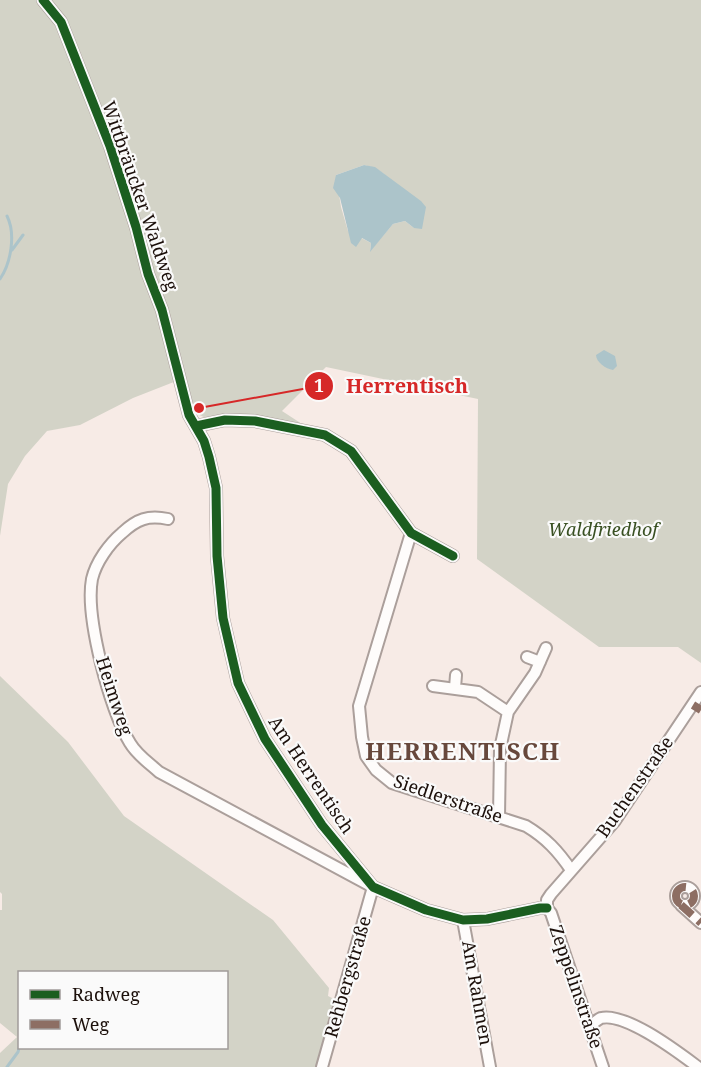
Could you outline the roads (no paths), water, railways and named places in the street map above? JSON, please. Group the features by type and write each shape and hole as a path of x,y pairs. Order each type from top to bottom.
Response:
{"street":[{"name":"Wittbräucker Waldweg","path":"43,0 61,22 110,146 136,226 148,274 165,320 187,410 196,426"},
{"path":"196,426 225,420 255,421 325,435 351,451 411,533 453,556"},
{"name":"Am Herrentisch","path":"196,426 204,441 216,488 218,556 224,618 238,683 265,739 303,799 374,887 398,899 426,910 463,920 487,919 547,908"},
{"name":"Heimweg","path":"168,519 153,516 125,530 105,552 92,578 94,622 104,673 130,743 138,754 159,772 374,887"},
{"name":"Siedlerstraße","path":"411,533 359,706 366,756 376,770 392,783 526,826 558,850 571,870"},
{"path":"499,817 500,749 508,712 529,683 546,648"},
{"path":"527,657 540,662"},
{"path":"455,688 456,675"},
{"path":"433,686 478,692 508,712"},
{"name":"Buchenstraße","path":"547,908 547,900 551,894 614,822 697,707 701,692"},
{"name":"Rehbergstraße","path":"322,1067 374,887"},
{"path":"681,905 701,923"},
{"name":"Zeppelinstraße","path":"547,908 551,913 603,1067"},
{"name":"Am Rahmen","path":"463,920 490,1067"},
{"path":"589,1026 601,1018 616,1019 656,1036 698,1067"}],"water":[{"path":"364,165 375,167 426,207 422,229 414,228 405,221 393,224 370,252 371,243 362,238 356,247 351,243 340,198 333,188 336,175"},
{"path":"604,350 615,356 617,366 613,370 602,365 596,358 596,355"}],"waterway":[{"path":"0,279 7,265 12,240 7,216"},
{"path":"12,250 23,235"},
{"path":"7,1067 19,1049"}],"place":[{"name":"Herrentisch","path":"199,408"}],"district":[{"name":"HERRENTISCH","path":"463,752"}],"park label":[{"name":"Waldfriedhof","path":"603,530"}]}
